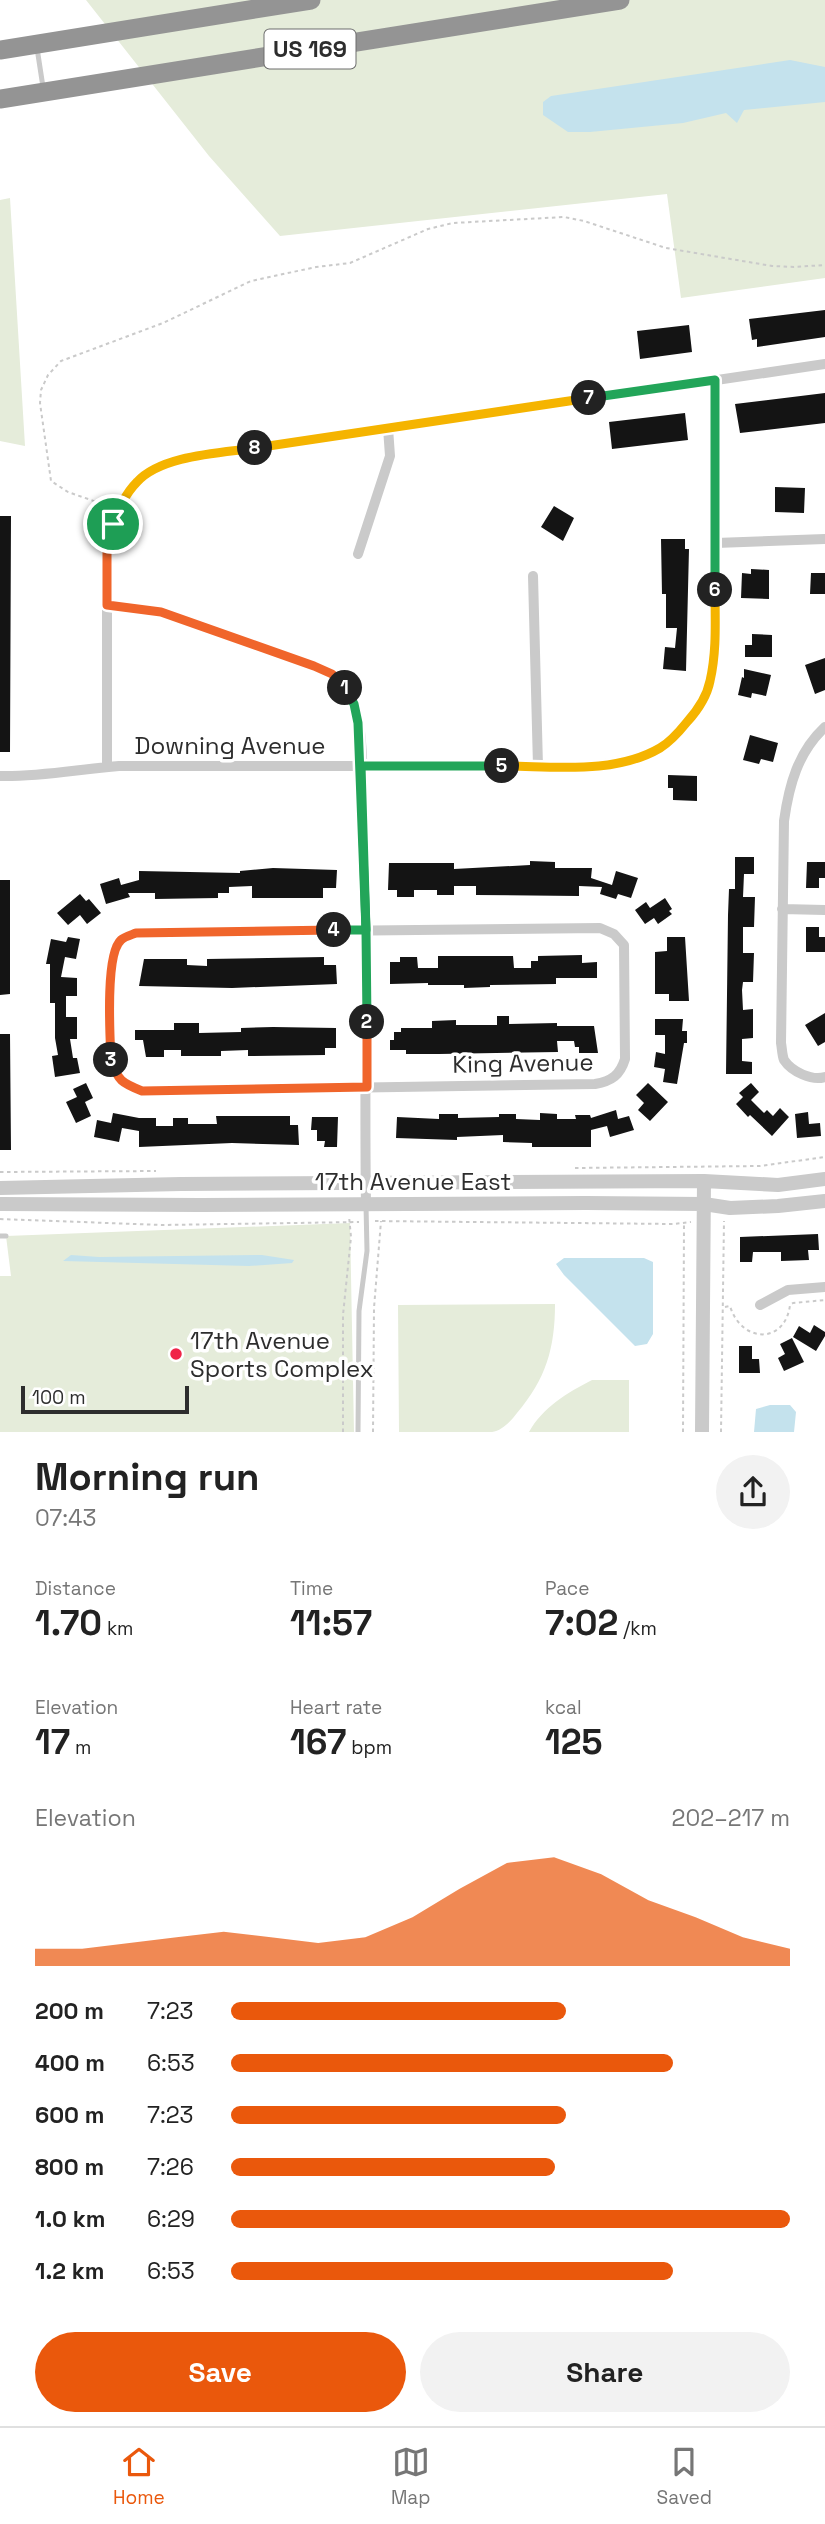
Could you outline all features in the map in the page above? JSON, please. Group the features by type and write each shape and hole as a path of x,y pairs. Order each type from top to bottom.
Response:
{"highway":[{"name":"US 169","path":"0,50 311,0"},
{"name":"US 169","path":"0,99 620,0"}],"street":[{"path":"107,767 107,539 128,492 139,479 158,468 184,459 825,364"},
{"name":"Downing Avenue","path":"0,776 33,777 107,767 587,766 630,760 661,747 690,719 710,684 713,667 716,543 715,380"},
{"path":"358,554 390,456 388,428"},
{"path":"716,543 825,539"},
{"path":"533,576 538,766"},
{"path":"107,605 161,612 332,674 342,684 354,704 361,766 366,930 366,1204"},
{"path":"825,727 813,738 800,759 788,791 783,841 781,1042 783,1059 797,1072 819,1079 825,1077"},
{"path":"782,909 825,910"},
{"name":"King Avenue","path":"600,928 614,934 624,946 625,1059 622,1070 609,1082 595,1084 142,1091 123,1084 115,1073 111,1060 111,972 113,952 121,940 136,933 366,930 600,928"},
{"name":"17th Avenue East","path":"0,1188 704,1181 778,1185 825,1179"},
{"path":"702,1432 704,1181"},
{"name":"17th Avenue East","path":"0,1204 704,1204 730,1208 825,1201"},
{"path":"760,1306 788,1290 825,1287"}],"lane":[{"path":"36,45 44,92"},
{"path":"358,1432 359,1311 367,1251 366,1204"}],"path":[{"path":"119,510 68,492 51,481 40,403 41,390 48,375 61,361 163,323 251,281 350,262 440,226 543,216 583,221 666,248 772,266 825,265"},
{"path":"565,1168 760,1166 825,1157"},
{"path":"0,1172 167,1171"},
{"path":"343,1432 343,1315 351,1237 348,1205"},
{"path":"373,1432 374,1308 381,1220"},
{"path":"720,1432 724,1220"},
{"path":"683,1432 684,1223"},
{"path":"724,1307 730,1306 742,1329 758,1335 782,1326 793,1303 825,1300"}],"green space":[{"path":"86,0 825,0 825,278 681,298 667,194 280,236 209,156"},
{"path":"10,198 25,446 0,441 0,200"},
{"name":"17th Avenue Sports Complex","path":"350,1223 354,1432 0,1432 0,1276 11,1276 6,1236"},
{"path":"555,1304 551,1349 542,1375 527,1400 506,1425 492,1432 399,1432 398,1305"},
{"path":"592,1380 629,1380 629,1432 529,1432 548,1408"}],"water":[{"path":"790,60 825,67 825,102 744,110 737,123 726,113 683,123 590,132 568,132 543,115 543,102 551,96"},
{"path":"71,1255 262,1255 294,1260 292,1263 249,1266 63,1261"},
{"path":"564,1258 644,1258 653,1262 653,1334 647,1344 635,1346 564,1275 556,1264"},
{"path":"770,1405 790,1405 796,1412 794,1432 754,1432 756,1409"}],"building":[{"path":"825,310 825,337 757,347 757,339 752,340 749,319"},
{"path":"689,325 692,352 640,359 637,331"},
{"path":"825,393 825,423 740,433 735,404"},
{"path":"685,413 688,440 612,449 609,422"},
{"path":"775,487 805,488 804,513 775,512"},
{"path":"554,506 574,518 563,541 541,527"},
{"path":"0,516 11,516 10,752 0,752"},
{"path":"661,539 685,539 685,549 689,549 686,671 663,669 665,647 675,648 677,628 666,628"},
{"path":"751,569 769,570 769,599 741,598 742,573 751,574"},
{"path":"811,573 825,573 825,594 810,594"},
{"path":"752,634 772,635 772,657 745,657 745,645 752,645"},
{"path":"825,658 825,690 815,694 805,665"},
{"path":"744,669 771,675 766,696 752,693 751,698 738,695"},
{"path":"750,735 778,743 773,762 761,759 759,764 743,760"},
{"path":"668,775 697,776 697,801 673,800 673,788 668,788"},
{"path":"735,857 754,857 754,874 744,874 743,897 755,897 754,927 743,927 743,953 754,953 753,982 743,982 742,990 743,1010 753,1009 753,1038 742,1039 742,1061 752,1062 752,1074 726,1074 729,889 735,889"},
{"path":"530,861 555,862 555,868 592,868 591,878 612,885 616,871 638,878 631,898 618,894 616,899 600,894 602,887 579,886 579,896 476,895 476,886 454,886 454,895 437,895 437,890 414,890 414,897 397,897 397,890 388,890 389,863 454,863 454,869 530,865"},
{"path":"807,862 825,862 825,878 819,878 819,888 806,888"},
{"path":"273,868 337,870 336,888 323,888 323,898 252,898 252,886 229,887 229,893 218,893 218,898 155,899 155,893 128,893 130,897 106,904 100,884 119,878 121,885 139,880 139,871 240,873"},
{"path":"0,880 10,880 10,994 0,995"},
{"path":"80,894 86,901 89,899 101,913 87,924 80,915 68,925 57,913"},
{"path":"665,898 672,914 658,924 654,918 645,924 635,910 646,902 650,908"},
{"path":"806,927 819,927 819,937 825,937 825,952 806,952"},
{"path":"68,937 80,939 76,959 65,957 61,977 77,978 77,996 66,996 66,1017 77,1017 77,1039 70,1039 73,1058 77,1058 80,1073 55,1077 52,1056 58,1055 55,1003 50,1003 50,964 46,964 51,939 66,942"},
{"path":"667,937 685,937 689,1001 669,1001 669,994 655,994 655,952 667,951"},
{"path":"582,955 582,963 597,962 597,978 556,978 556,984 464,988 464,985 428,983 390,984 390,962 400,962 400,957 417,957 418,968 438,968 438,956 513,956 514,968 531,968 531,961 538,961 538,956"},
{"path":"324,957 324,965 336,965 337,984 232,988 139,986 144,959 187,959 187,965 207,966 207,959"},
{"path":"825,1013 825,1042 818,1046 805,1025"},
{"path":"497,1016 509,1016 509,1024 557,1023 557,1026 594,1026 598,1053 579,1053 579,1047 575,1047 574,1041 557,1041 558,1052 406,1054 406,1050 390,1050 390,1040 394,1040 394,1032 401,1032 401,1028 432,1028 432,1021 456,1020 456,1025 497,1025"},
{"path":"655,1019 683,1019 682,1031 687,1031 687,1043 684,1043 677,1084 663,1082 665,1069 654,1067 656,1052 665,1054 665,1035 655,1035"},
{"path":"174,1023 199,1023 199,1033 241,1032 241,1028 336,1028 336,1048 325,1048 325,1055 248,1056 248,1050 221,1051 221,1056 181,1056 181,1050 164,1050 164,1057 146,1057 143,1040 135,1040 135,1030 174,1030"},
{"path":"0,1034 10,1034 11,1150 0,1150"},
{"path":"86,1083 93,1098 85,1102 91,1116 76,1123 66,1102 77,1097 73,1089"},
{"path":"648,1083 668,1102 650,1121 638,1110 644,1103 636,1095"},
{"path":"751,1083 759,1092 751,1100 764,1113 767,1110 773,1116 780,1108 789,1117 772,1136 736,1104 743,1097 739,1093"},
{"path":"616,1110 618,1119 629,1116 634,1130 610,1137 607,1126 591,1130 591,1147 532,1147 532,1143 503,1142 503,1135 457,1137 457,1140 396,1138 397,1117 439,1119 439,1114 458,1114 458,1118 516,1114 516,1119 540,1120 540,1113 557,1114 557,1119 576,1119 575,1115 590,1115 591,1118"},
{"path":"808,1112 809,1124 820,1123 821,1136 797,1138 795,1114"},
{"path":"113,1113 156,1118 156,1126 173,1126 173,1118 188,1118 188,1124 217,1124 216,1116 290,1116 290,1125 298,1125 299,1145 232,1143 139,1147 139,1131 122,1128 119,1142 94,1137 97,1120 111,1123"},
{"path":"312,1117 338,1117 337,1147 324,1147 325,1141 317,1141 317,1130 311,1130"},
{"path":"818,1234 819,1250 808,1250 809,1260 781,1261 781,1252 753,1252 752,1262 740,1262 740,1237"},
{"path":"814,1325 825,1332 816,1351 793,1337 799,1326 810,1333"},
{"path":"792,1338 804,1362 784,1371 778,1358 785,1354 780,1344"},
{"path":"739,1346 752,1346 752,1359 759,1359 760,1373 739,1373"}],"place":[{"name":"17th Avenue Sports Complex","path":"176,1354"}],"route":[{"path":"113,524 107,539 107,605 161,612 314,666 332,674 349,693 354,704 358,723 364,850 366,930 367,1087 142,1091 123,1084 115,1073 111,1060 113,952 121,940 136,933 366,930 364,850 361,766 616,764 646,755 673,738 703,699 710,684 713,667 716,543 715,380 184,459 158,468 139,479 128,492 113,524"}]}
